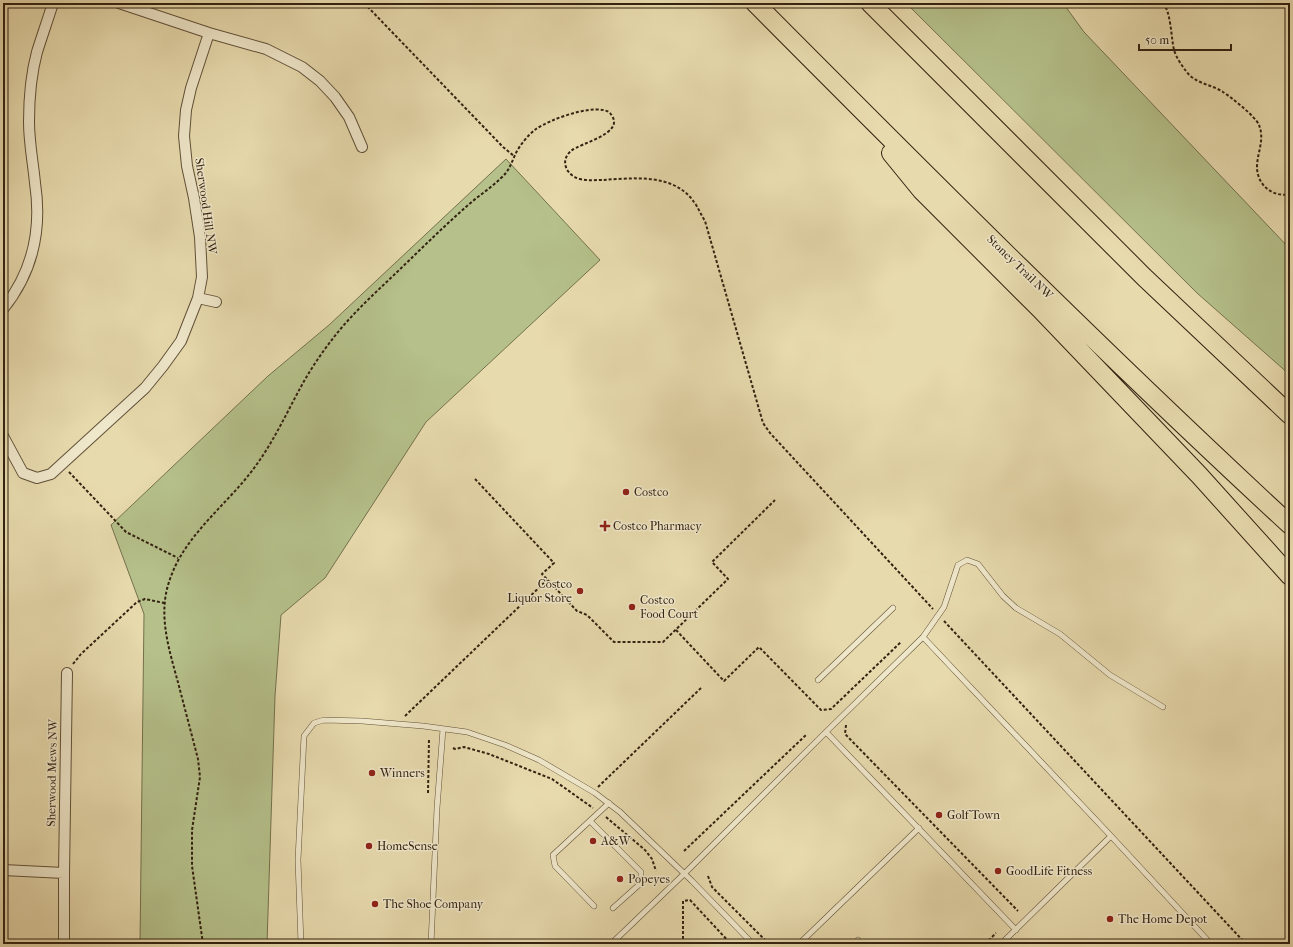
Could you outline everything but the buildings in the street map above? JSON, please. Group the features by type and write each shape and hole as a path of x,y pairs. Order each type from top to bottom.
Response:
{"highway":[{"name":"Stoney Trail NW","path":"755,3 1023,270 1218,458 1290,525"},
{"path":"870,3 1118,250 1290,415"},
{"path":"827,75 922,191 1040,309 1199,474 1290,576"},
{"path":"1118,250 1145,262 1290,401"}],"street":[{"path":"3,309 14,296 22,280 29,264 34,244 37,213 36,184 29,139 30,101 37,53 53,3"},
{"path":"119,3 209,33 266,49 302,67 320,81 334,97 349,117 362,147"},
{"name":"Sherwood Hill NW","path":"3,436 23,473 37,478 52,474 145,388 181,341 198,298 202,277 200,238 194,198 186,166 184,136 186,110 209,33"},
{"path":"198,298 216,302"},
{"name":"Sherwood Mews NW","path":"64,944 67,673"},
{"path":"3,870 64,873"}],"lane":[{"path":"611,944 684,874 923,637 944,607 958,566 967,560 978,564 1003,596 1016,608 1060,634 1110,675 1163,707"},
{"path":"818,680 893,608"},
{"path":"923,637 1211,944"},
{"path":"301,944 298,860 304,736 314,723 324,720 362,721 423,726 467,732 512,748 539,760 610,803 684,874 753,944"},
{"path":"431,944 437,808 443,729"},
{"path":"826,732 1016,930"},
{"path":"594,906 555,866 554,855 610,803"},
{"path":"590,821 641,872 641,883 613,908"},
{"path":"799,944 918,828"},
{"path":"1001,944 1111,836"}],"path":[{"path":"364,3 503,147 514,156"},
{"path":"1163,3 1168,10 1174,52 1186,71 1193,78 1223,92 1258,122 1262,139 1257,167 1258,174 1263,184 1273,193 1280,195 1290,194"},
{"path":"203,944 192,866 193,823 200,777 198,759 165,629 164,603 168,583 178,558 194,536 238,489 258,464 274,438 304,380 334,336 347,321 412,256 509,170 514,156 532,132 546,123 564,116 592,110 606,110 611,114 614,120 614,125 607,133 571,151 564,161 569,173 577,178 589,180 631,178 662,180 688,194 695,202 705,221 763,423 938,614 1246,944"},
{"path":"62,465 126,532 178,558"},
{"path":"475,479 554,563 542,574 547,580 577,611 587,614 614,642 663,642 728,579 712,562 775,500"},
{"path":"404,717 547,580"},
{"path":"67,673 81,654 137,602 145,599 164,603"},
{"path":"675,629 724,681 759,647"},
{"path":"598,787 701,688"},
{"path":"848,721 845,725 845,734 1018,911"},
{"path":"684,851 806,734"},
{"path":"453,748 464,747 490,754 552,779 600,812 645,850 652,859 656,871"},
{"path":"708,876 712,887 768,944"},
{"path":"683,944 683,901 690,900 730,944"},
{"path":"985,944 996,933"}],"green space":[{"path":"906,3 1063,3 1084,32 1290,249 1290,375 1197,293"},
{"path":"506,159 600,260 426,422 325,578 281,615 275,696 267,944 140,944 144,614 111,525 268,376 329,325"}],"place":[{"name":"Costco","path":"626,492"},
{"name":"Costco Pharmacy","path":"605,526"},
{"name":"Costco Liquor Store","path":"580,591"},
{"name":"Costco Food Court","path":"632,607"},
{"name":"Winners","path":"372,773"},
{"name":"Golf Town","path":"939,815"},
{"name":"A&W","path":"593,841"},
{"name":"HomeSense","path":"369,846"},
{"name":"GoodLife Fitness","path":"998,871"},
{"name":"Popeyes","path":"620,879"},
{"name":"The Shoe Company","path":"375,904"},
{"name":"The Home Depot","path":"1110,919"}]}
